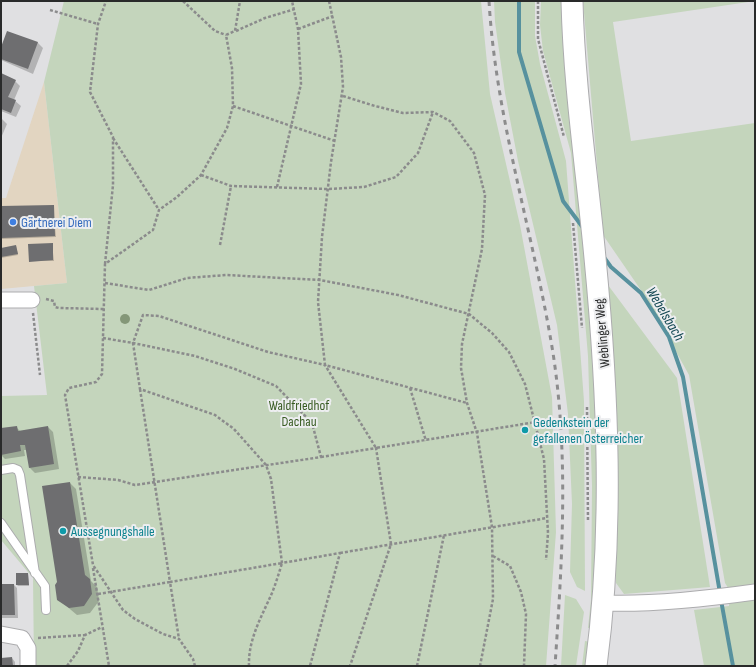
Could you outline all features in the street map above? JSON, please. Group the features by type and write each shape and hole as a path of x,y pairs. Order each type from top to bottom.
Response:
{"street":[{"name":"Weblinger Weg","path":"572,1 573,45 605,366 607,513 603,603 596,666"},
{"path":"1,300 32,300"},
{"path":"603,603 620,604 711,598 755,592"},
{"path":"1,634 22,638 28,648 28,666"}],"lane":[{"path":"1,470 13,468 18,470 20,475 35,572"},
{"path":"1,523 45,586 46,610"}],"path":[{"path":"106,1 98,24 90,92 113,137 158,210"},
{"path":"183,1 215,31 226,35 265,18 295,9"},
{"path":"235,31 240,1"},
{"path":"277,187 301,84 298,29 295,9 292,1"},
{"path":"329,1 341,57 343,96 335,141 322,236 318,302 325,366 376,448 391,544 350,666"},
{"path":"538,1 537,24 539,46 565,142"},
{"path":"50,10 98,24"},
{"path":"298,29 333,16"},
{"path":"106,264 153,230 158,210 177,197 201,175 227,128 233,106 232,68 226,35"},
{"path":"343,96 403,113 433,112 450,121 474,153 485,195 482,249 462,344 460,368 467,403 477,433 492,527 493,599 480,666"},
{"path":"233,106 335,141"},
{"path":"201,175 231,186 328,189 364,187 396,177 418,153 433,112"},
{"path":"108,666 98,594 64,395 69,388 96,382 102,374 106,264 113,185 113,137"},
{"path":"220,245 231,186"},
{"path":"574,237 583,335"},
{"path":"105,283 149,290 187,278 226,275 320,280 398,295 469,314 492,333 509,352 525,384 536,422 544,458 547,518 546,560"},
{"path":"32,300 50,299 54,301 55,306 59,308 104,309"},
{"path":"194,666 193,659 179,639 133,343 143,314 160,316 268,352 467,403"},
{"path":"34,315 40,375"},
{"path":"104,338 195,356 276,386 312,423 322,456"},
{"path":"410,388 426,440"},
{"path":"140,389 215,415 234,429 266,465 271,479 282,563 272,592 256,627 249,658 249,666"},
{"path":"587,401 588,528"},
{"path":"78,477 118,480 135,485 477,433 536,422"},
{"path":"98,594 547,518"},
{"path":"417,666 444,535"},
{"path":"310,666 340,553"},
{"path":"493,556 510,566 521,592 526,614 524,666"},
{"path":"93,565 122,610 163,634 179,639"},
{"path":"22,638 85,635 102,626"},
{"path":"67,666 78,651 85,635"}],"shaded area":[{"path":"44,82 67,283 1,289 1,198 6,198"}],"green space":[{"name":"Waldfriedhof Dachau","path":"64,1 481,1 490,94 520,225 552,397 556,532 546,666 34,666 33,578 1,540 1,396 47,395 34,286 67,283 44,82"},
{"path":"494,1 535,1 535,36 540,64 566,161 584,401 585,591 577,587 570,572 572,504 568,414 557,325 518,161 505,93 495,22"},
{"path":"541,1 566,1 591,286 600,489 591,628 588,628 591,600 592,486 588,356 571,153 543,51 540,25"},
{"path":"583,1 755,1 613,22 631,141 755,123 755,666 704,666 694,610 729,606 730,591 725,583 689,375 647,299 603,235"},
{"path":"608,285 677,378 710,587 624,594 616,583 616,511"},
{"path":"565,595 576,599 584,612 576,666 561,666"},
{"path":"585,641 590,642 587,666 582,666"}],"building":[{"path":"7,31 38,42 28,69 1,59 1,47"},
{"path":"1,73 16,80 8,97 16,100 11,113 1,109"},
{"path":"54,205 55,236 1,238 1,206"},
{"path":"53,243 53,260 29,262 28,244"},
{"path":"16,245 18,254 1,257 1,248"},
{"path":"17,426 18,431 48,426 54,464 29,468 25,445 20,445 21,451 1,455 1,428"},
{"name":"Aussegnungshalle","path":"70,482 85,575 90,579 92,594 84,606 69,608 57,600 55,585 57,582 42,486"},
{"path":"16,573 28,573 29,585 16,585"},
{"path":"1,584 14,584 15,615 1,615"},
{"path":"12,657 13,666 1,666 1,658"}],"waterway":[{"name":"Webelsbach","path":"519,1 519,52 563,201 584,229"},
{"name":"Webelsbach","path":"603,256 611,267 641,293 669,337 683,377 720,593"},
{"name":"Webelsbach","path":"721,600 733,666"}],"railway":[{"path":"489,1 499,90 516,178 545,309 558,392 563,470 563,510 555,666"}],"place":[{"name":"Gärtnerei Diem","path":"13,222"},
{"name":"Gedenkstein der gefallenen Österreicher","path":"525,430"},
{"name":"Aussegnungshalle","path":"63,531"}]}
